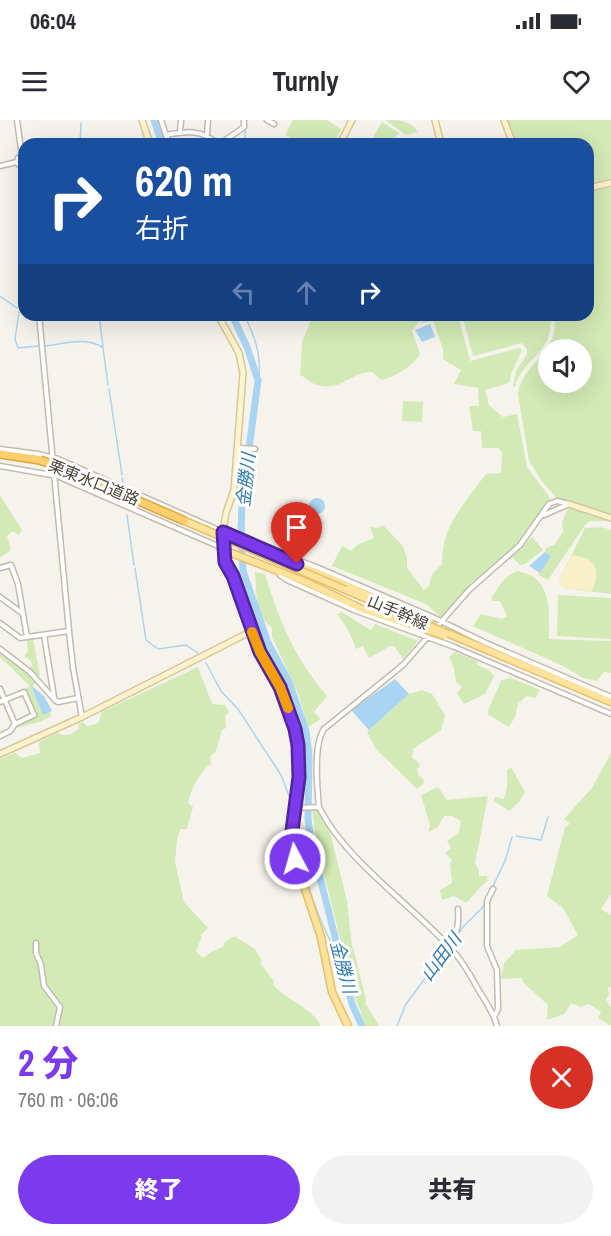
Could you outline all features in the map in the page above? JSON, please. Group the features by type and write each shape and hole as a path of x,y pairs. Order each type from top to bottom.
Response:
{"highway":[{"name":"栗東水口道路","path":"0,454 40,460 72,471 185,521"}],"main road":[{"name":"山手幹線","path":"185,521 611,702"},
{"path":"348,1026 332,992 321,938 295,859 292,831 297,808 299,764 295,729 286,701 263,659 233,576 225,562 223,532 265,549 427,625"},
{"path":"234,554 372,613 427,625"},
{"path":"446,633 488,650"}],"street":[{"path":"17,120 20,138"},
{"path":"142,120 148,138"},
{"path":"161,120 167,138"},
{"path":"180,132 181,120"},
{"path":"207,134 208,120"},
{"path":"228,138 244,127 244,120"},
{"path":"267,120 274,124"},
{"path":"343,138 352,120"},
{"path":"435,120 440,138"},
{"path":"504,120 511,138"},
{"path":"166,135 180,132 207,134 212,138"},
{"path":"0,166 17,162 18,158"},
{"path":"594,187 611,183"},
{"path":"40,321 69,631 82,717"},
{"path":"0,449 28,452 52,458 223,532 226,513 234,490 243,373 239,353 221,321"},
{"path":"238,448 255,449"},
{"path":"0,466 53,475 234,554"},
{"path":"497,1026 494,1017 449,946 365,866 317,807 320,734 388,678 442,622 469,590 520,546 541,518 554,509 569,504 611,518"},
{"path":"265,549 314,566 611,697"},
{"path":"0,568 11,565 18,584 27,637"},
{"path":"274,570 287,580 354,610 428,637 611,714"},
{"path":"0,597 23,614"},
{"path":"0,623 20,638 69,631"},
{"path":"0,754 82,717 252,631"},
{"path":"44,635 54,698"},
{"path":"0,649 30,672 58,702 78,698"},
{"path":"0,689 2,701 15,724"},
{"path":"0,736 10,731 15,724 34,715 24,692 2,701"},
{"path":"297,808 317,807"},
{"path":"493,889 488,902 487,946 497,970 498,1009 494,1017"},
{"path":"449,946 457,935 458,909"},
{"path":"36,944 44,986 60,1007 56,1026"}],"green space":[{"path":"293,120 327,120 341,129 337,138 291,138 285,135"},
{"path":"385,120 408,123 418,132 406,135"},
{"path":"507,120 611,120 611,179 594,182 594,138 514,138"},
{"path":"382,122 399,133 395,138 373,138"},
{"path":"611,186 611,515 557,499 541,480 529,460 518,394 521,383 538,360 538,393 592,393 592,339 552,339 554,321 594,321 594,189"},
{"path":"311,321 420,321 412,331 420,354 404,370 382,380 372,372 356,375 337,385 322,386 312,383 300,375 302,342"},
{"path":"433,321 460,321 470,361 520,348 522,350 509,383 485,390 489,405 503,417 517,414 527,467 551,499 546,502 523,537 496,565 473,581 441,618 426,604 332,566 342,546 351,551 357,545 374,538 370,527 377,528 383,525 403,546 407,568 424,590 429,586 432,574 442,564 446,538 463,505 486,474 501,473 502,453 498,448 482,448 481,431 473,431 469,406 479,406 478,388 454,384 461,370 443,359 443,349"},
{"path":"464,321 528,321 529,323 529,321 550,321 548,338 538,339 538,352 513,387 516,371 527,354 522,343 473,356"},
{"path":"403,401 423,402 422,422 402,421"},
{"path":"0,495 22,530 19,535 12,531 7,536 11,550 0,558"},
{"path":"569,506 611,521 590,521 585,525 548,580 538,575 551,556 545,552 545,549 555,544 563,532 562,522"},
{"path":"602,527 611,530 611,594 562,588 559,580 585,528"},
{"path":"532,537 543,550 525,564 520,565 512,557"},
{"path":"518,571 534,577 545,592 549,615 549,639 611,641 611,673 604,672 597,681 583,678 563,666 473,626 481,614 502,619 507,616 500,601 493,601 491,598 505,578"},
{"path":"255,572 265,574 289,639 315,682 327,696 314,712 321,719 308,727 299,696 272,637 272,628 266,623 259,610"},
{"path":"558,595 611,598 611,639 557,636"},
{"path":"341,612 371,630 375,624 418,641 403,659 395,647 390,646 369,658 363,646 356,649 346,627 337,615"},
{"path":"33,639 40,675 38,678 29,669 32,666 31,661 24,656 28,651 27,640"},
{"path":"0,651 37,683 31,687 43,714 50,712 51,716 42,721 16,728 14,733 12,732 15,726 37,716 25,689 30,686 0,657"},
{"path":"455,652 477,661 478,665 490,671 494,676 485,694 464,704 457,693 462,687 456,682 454,668 449,657"},
{"path":"198,667 212,704 225,705 229,712 225,716 226,728 222,730 216,751 210,757 211,763 191,792 188,803 193,807 187,829 180,829 177,840 175,862 184,902 208,928 200,935 202,936 196,951 203,958 223,947 225,942 234,936 255,949 262,961 260,963 274,981 273,985 317,1019 321,1026 0,1026 0,759 15,753 22,758 40,753 39,742 57,733 72,734 79,728 78,724 83,722 87,726 99,723 101,712"},
{"path":"511,678 540,690 535,698 526,696 518,704 516,715 509,727 488,715 501,680"},
{"path":"422,690 432,694 445,715 441,730 413,749 412,758 418,762 420,767 417,768 418,775 424,783 417,789 376,749 367,732 409,694"},
{"path":"611,753 611,894 601,909 611,915 611,986 607,989 610,994 606,999 611,1008 611,1026 598,1018 601,1012 589,1004 581,1007 571,1003 564,1014 547,1020 548,1005 523,982 522,978 501,979 504,963 516,950 560,947 578,935 563,908 547,896 565,827 570,824 564,819 592,788"},
{"path":"511,767 525,792 519,802 509,811 494,801 495,797 504,799 507,788 507,770"},
{"path":"438,787 447,800 488,796 475,863 479,876 487,876 488,881 466,903 454,896 442,900 440,890 452,883 450,864 452,860 445,853 451,848 447,841 459,833 461,821 452,816 444,816 438,827 429,832 430,825 421,795"},
{"path":"312,809 316,809 325,817 332,830 330,832 347,901 352,947 365,1003 379,1026 366,1026 354,994 317,846"}],"sand":[{"path":"572,555 587,559 595,566 596,577 592,591 562,588 559,580"}],"water":[{"path":"430,324 435,337 422,342 415,330"},
{"path":"314,498 320,498 325,506 323,512 314,514 309,509 309,503"},
{"path":"545,552 551,556 540,573 529,566"},
{"path":"395,679 409,694 369,730 351,710"},
{"path":"31,686 44,696 52,711 43,715"}],"waterway":[{"name":"金勝川","path":"154,120 160,138"},
{"path":"80,138 81,123"},
{"path":"245,129 245,138"},
{"path":"0,296 17,308"},
{"path":"18,319 15,339 18,348 38,346"},
{"path":"100,321 103,347"},
{"name":"金勝川","path":"235,321 247,347 258,380 242,502 243,571 268,643 289,682 306,731 309,756 308,819 311,842 352,1004 362,1026"},
{"path":"247,321 257,346 258,380"},
{"path":"44,346 83,342 97,344 103,348 108,385"},
{"path":"109,389 122,475"},
{"path":"122,478 123,483"},
{"path":"127,515 134,565"},
{"path":"135,568 146,640 158,649 186,645 198,653"},
{"path":"206,663 221,691 238,709 281,775 293,806"},
{"name":"山田川","path":"516,836 541,840 548,817"},
{"path":"297,832 312,898 340,959"},
{"name":"山田川","path":"493,886 505,861 512,837"},
{"name":"山田川","path":"397,1026 406,1004 463,927 486,901"}],"slow traffic":[{"path":"252,632 288,708"}],"route":[{"path":"295,859 292,831 299,777 295,729 286,701 260,652 233,576 225,562 223,532 297,564"}]}
